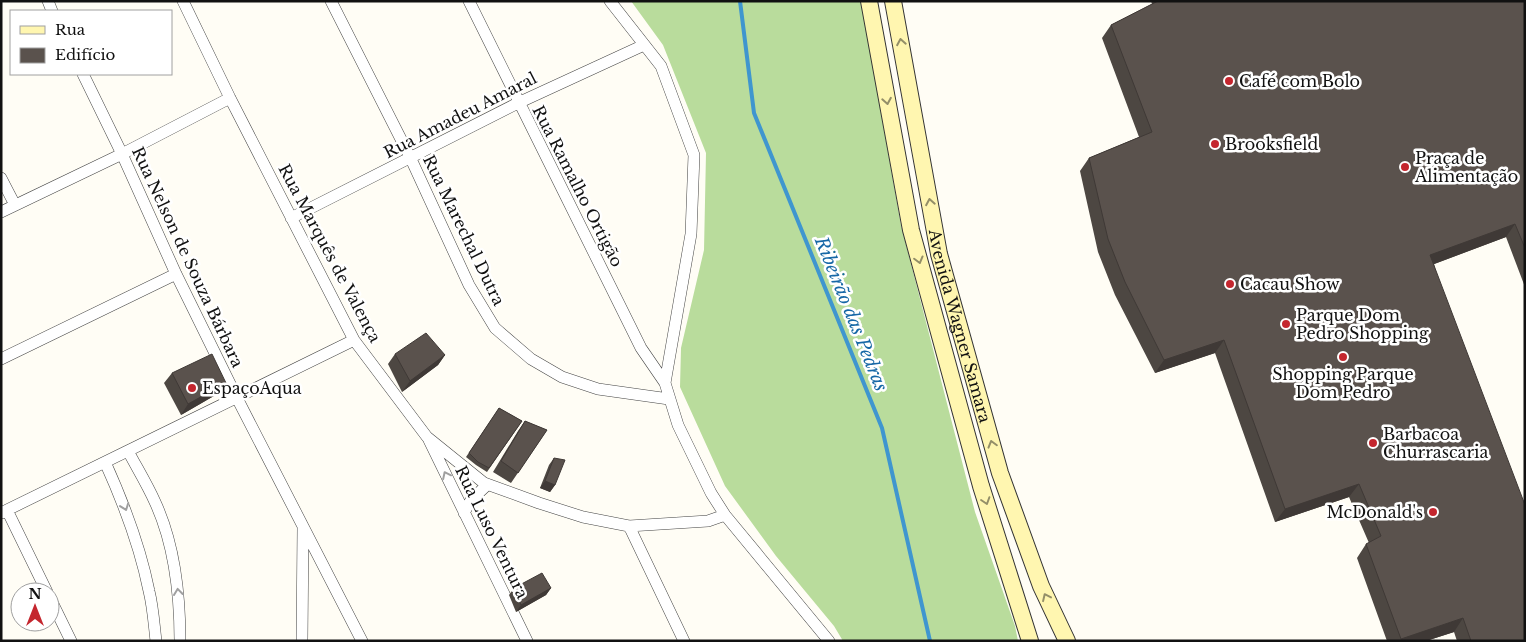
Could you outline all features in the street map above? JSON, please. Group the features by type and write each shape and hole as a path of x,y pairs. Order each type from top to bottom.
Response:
{"main road":[{"name":"Avenida Wagner Samara","path":"869,1 911,230 981,486 1030,641"},
{"name":"Avenida Wagner Samara","path":"893,1 939,254 1000,474 1041,586 1067,641"}],"street":[{"name":"Rua Marquês de Valença","path":"183,1 230,98 354,340 427,437 487,484 583,517 629,526 708,521 725,515"},
{"name":"Rua Marechal Dutra","path":"331,1 411,159 469,285 495,328 531,358 562,377 598,389 669,399"},
{"name":"Rua Ramalho Ortigão","path":"469,1 641,348 664,383"},
{"path":"610,1 661,66 694,155 692,234 664,383 669,399 678,425 711,493 725,515 830,641"},
{"name":"Rua Amadeu Amaral","path":"291,218 411,159 518,103 644,45"},
{"name":"Rua Nelson de Souza Bárbara","path":"83,75 122,154 176,274 237,398 362,641"},
{"path":"1,212 122,154 230,98"},
{"path":"1,178 15,205"},
{"path":"1,359 176,274"},
{"path":"42,582 4,512 354,340"},
{"name":"Rua Luso Ventura","path":"427,437 527,641"},
{"path":"128,451 156,502 174,556 180,607 180,641"},
{"path":"105,462 123,501 137,540 150,592 156,641"},
{"path":"464,513 471,500 487,484"},
{"path":"302,641 303,526"},
{"path":"629,526 684,641"},
{"path":"60,618 71,641"}],"green space":[{"path":"631,1 861,1 901,225 975,512 1015,626 1018,641 843,641 834,626 776,556 725,486 680,387 681,348 704,250 706,153 663,45"}],"building":[{"name":"Parque Dom Pedro Shopping","path":"1158,1 1525,1 1525,248 1515,224 1430,255 1525,505 1525,641 1471,641 1463,618 1401,639 1366,544 1381,536 1359,484 1285,509 1224,340 1164,360 1125,282 1108,239 1089,158 1152,132 1111,25"},
{"path":"426,333 445,355 410,381 395,354"},
{"name":"EspaçoAqua","path":"212,354 226,383 188,404 172,373"},
{"path":"499,408 522,421 489,468 478,462 469,453"},
{"path":"525,421 547,430 518,473 501,461"},
{"path":"554,458 565,460 555,485 545,481"},
{"path":"542,573 551,588 521,605 514,588"}],"waterway":[{"name":"Ribeirão das Pedras","path":"740,1 754,113 882,428 930,641"}],"place":[{"name":"Café com Bolo","path":"1229,81"},
{"name":"Brooksfield","path":"1215,144"},
{"name":"Praça de Alimentação","path":"1405,167"},
{"name":"Cacau Show","path":"1230,284"},
{"name":"Parque Dom Pedro Shopping","path":"1286,324"},
{"name":"Shopping Parque Dom Pedro","path":"1343,357"},
{"name":"EspaçoAqua","path":"192,388"},
{"name":"Barbacoa Churrascaria","path":"1373,443"},
{"name":"McDonald's","path":"1433,512"}]}
